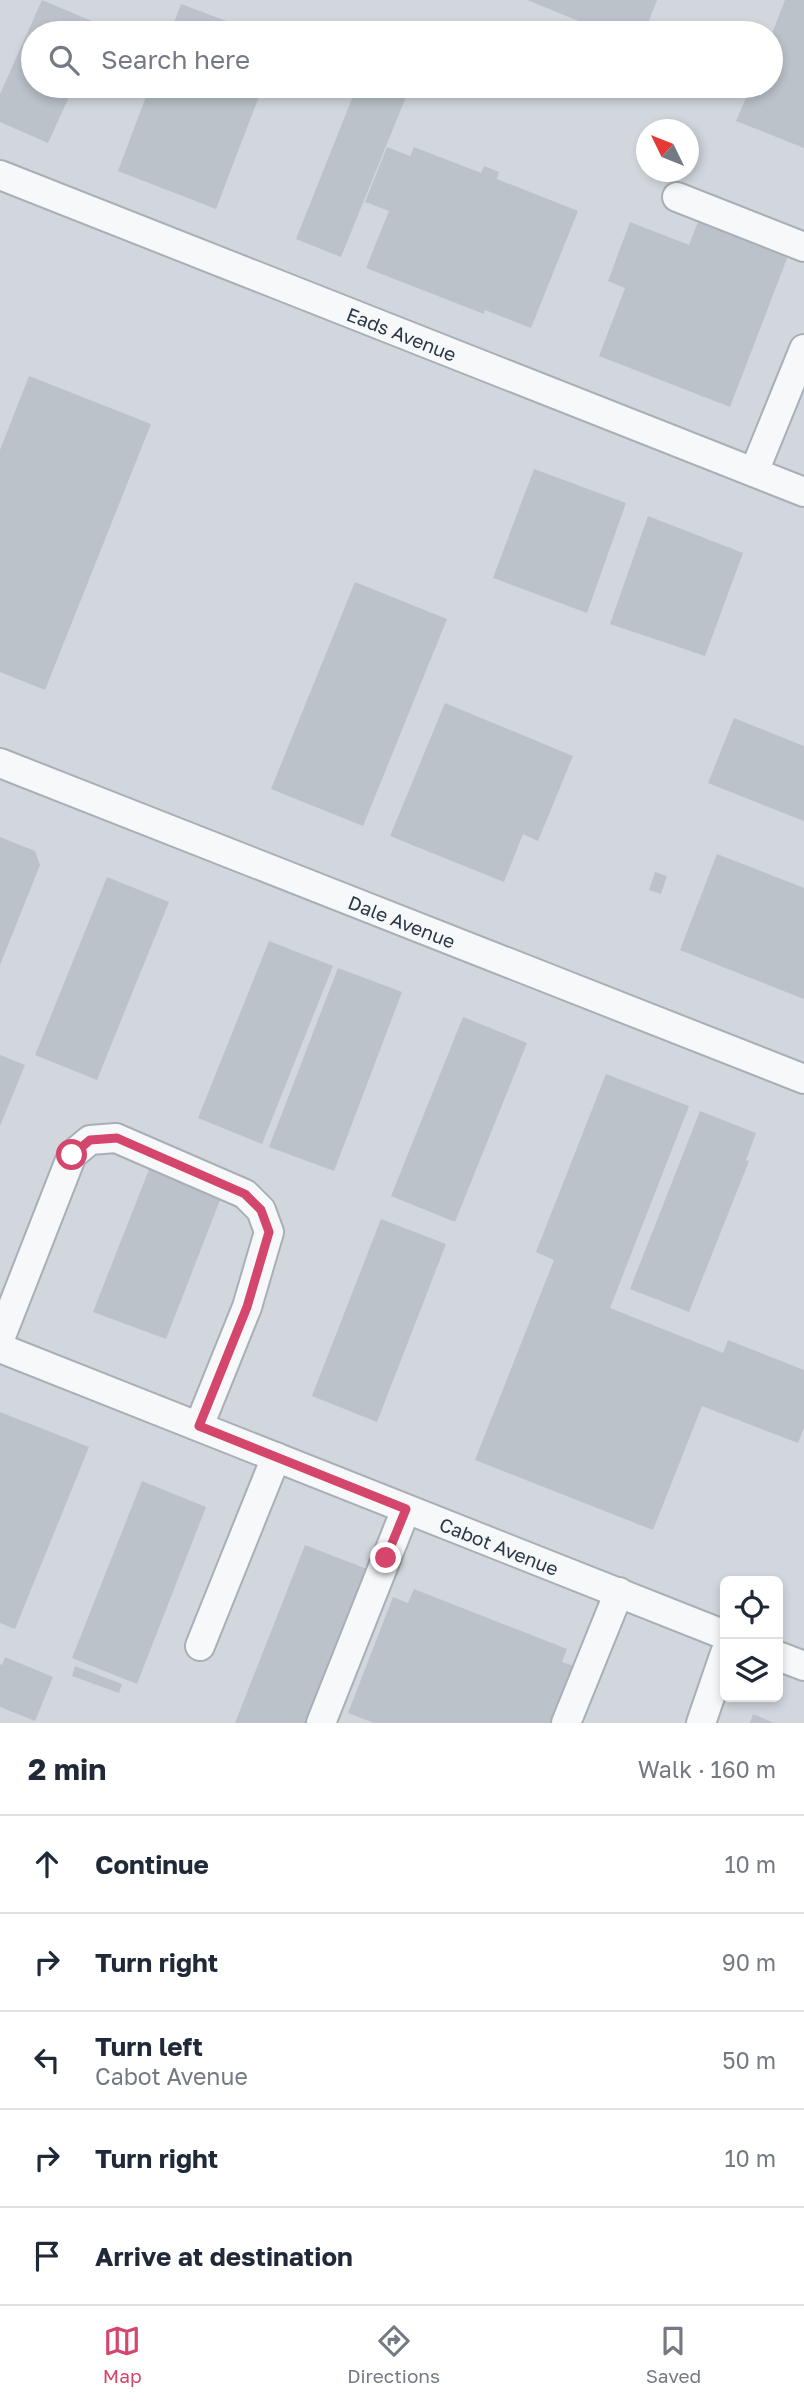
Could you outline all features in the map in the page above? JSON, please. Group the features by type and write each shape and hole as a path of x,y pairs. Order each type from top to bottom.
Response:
{"street":[{"name":"Eads Avenue","path":"0,176 804,492"},
{"path":"677,197 804,247"},
{"path":"754,472 804,349"},
{"name":"Dale Avenue","path":"0,763 804,1079"},
{"path":"0,1339 72,1155 90,1140 117,1138 193,1170 245,1194 261,1210 269,1232 247,1307 199,1426"},
{"name":"Cabot Avenue","path":"0,1348 720,1632"},
{"path":"200,1646 276,1457"},
{"path":"321,1723 406,1509"},
{"path":"566,1723 618,1592"},
{"path":"783,1658 804,1666"},
{"path":"701,1723 720,1668"}],"shaded area":[{"path":"0,0 804,0 804,1723 0,1723"}],"building":[{"path":"42,0 92,21 33,21"},
{"path":"527,0 657,0 649,21 579,21"},
{"path":"785,0 804,0 804,148 736,121 746,98 783,98 783,21 777,21"},
{"path":"181,4 226,21 175,21"},
{"path":"21,47 21,98 69,98 48,143 0,122 0,94"},
{"path":"145,98 258,98 216,209 118,171"},
{"path":"352,98 406,98 341,257 296,239"},
{"path":"387,147 410,156 414,147 481,173 484,166 499,172 497,179 578,211 531,328 485,310 484,314 366,268 389,211 365,202"},
{"path":"630,222 689,245 698,222 788,256 730,407 599,356 625,288 608,281"},
{"path":"29,376 151,424 45,690 0,672 0,450"},
{"path":"534,469 626,503 587,613 493,578"},
{"path":"648,516 743,553 705,656 610,624"},
{"path":"355,582 447,619 363,826 271,789"},
{"path":"445,703 573,756 538,841 523,834 504,882 390,836"},
{"path":"734,718 804,746 804,821 708,783"},
{"path":"0,837 35,851 40,865 0,965"},
{"path":"717,854 804,888 804,999 680,950"},
{"path":"655,872 667,876 661,894 649,890"},
{"path":"107,877 169,902 97,1080 35,1055"},
{"path":"269,941 333,966 262,1144 198,1118"},
{"path":"338,968 402,992 334,1171 269,1147"},
{"path":"463,1017 527,1043 455,1222 391,1196"},
{"path":"0,1055 25,1065 0,1126"},
{"path":"606,1074 689,1106 610,1308 723,1353 728,1340 804,1370 804,1428 798,1443 702,1406 653,1530 475,1460 554,1260 536,1252"},
{"path":"700,1111 756,1133 746,1160 749,1161 689,1312 630,1289"},
{"path":"150,1167 222,1195 166,1339 93,1312"},
{"path":"381,1219 446,1244 377,1422 312,1396"},
{"path":"0,1412 89,1447 15,1629 0,1623"},
{"path":"142,1481 206,1507 137,1684 72,1658"},
{"path":"305,1545 367,1569 307,1723 235,1723"},
{"path":"414,1589 567,1649 562,1662 577,1667 553,1723 374,1723 348,1713 393,1597 408,1603"},
{"path":"5,1657 53,1677 35,1721 0,1707 0,1664 2,1665"},
{"path":"75,1666 122,1684 119,1693 72,1676"},
{"path":"753,1714 774,1723 750,1723"}],"route":[{"path":"72,1155 90,1140 117,1138 245,1194 261,1210 269,1232 247,1307 199,1426 406,1509 386,1558"}]}
